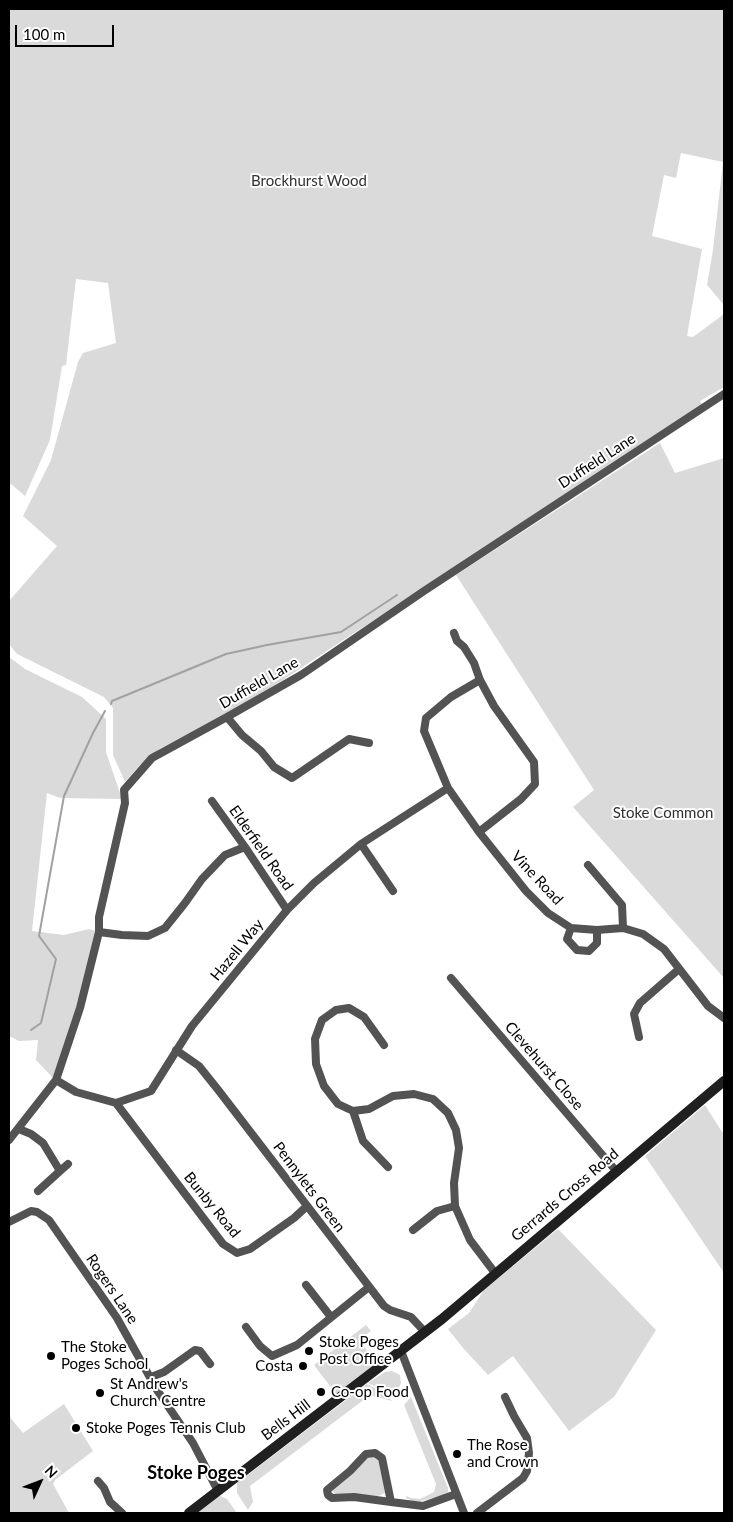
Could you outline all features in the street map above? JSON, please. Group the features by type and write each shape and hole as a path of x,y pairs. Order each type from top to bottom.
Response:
{"main road":[{"name":"Gerrards Cross Road","path":"425,1332 724,1081"},
{"name":"Bells Hill","path":"189,1513 425,1332"}],"street":[{"name":"Duffield Lane","path":"9,1140 56,1080 80,1008 99,932 99,917 125,802 124,790 152,758 227,718 301,675 424,591 724,394"},
{"path":"454,633 457,641 464,647 474,663 480,680 494,706 534,762 536,784 521,800 480,832"},
{"name":"Vine Road","path":"480,680 451,697 426,718 424,730 448,788 480,832 526,890 548,913 570,928"},
{"path":"227,718 242,735 261,751 274,767 292,778 349,740 369,743"},
{"name":"Hazell Way","path":"116,1103 151,1090 192,1026 287,910 314,882 361,844 448,788"},
{"name":"Elderfield Road","path":"212,801 287,910"},
{"path":"361,844 393,891"},
{"path":"99,932 148,936 165,928 186,904 202,879 225,855 245,847"},
{"path":"588,865 622,906 623,928"},
{"path":"597,930 597,943 589,950 577,950 568,939 570,928 597,930 623,928 643,934 664,949 708,1006 724,1018"},
{"path":"639,1037 634,1014 640,1002 679,969"},
{"name":"Clevehurst Close","path":"451,978 617,1172"},
{"path":"384,1045 364,1017 350,1008 336,1010 322,1020 315,1039 316,1064 324,1086 338,1104 353,1111 369,1109 393,1096 414,1094 433,1099 448,1113 456,1130 459,1148 454,1183 455,1206 470,1240 495,1273"},
{"name":"Pennylets Green","path":"176,1050 199,1066 368,1288 384,1306 390,1310 411,1316 425,1332"},
{"path":"56,1080 76,1092 116,1103"},
{"name":"Bunby Road","path":"116,1103 223,1244 237,1253 250,1250 294,1218 307,1206"},
{"path":"353,1111 364,1141 388,1167"},
{"path":"19,1129 31,1134 43,1143 60,1171"},
{"path":"38,1191 68,1164"},
{"path":"413,1230 437,1212 455,1206"},
{"name":"Rogers Lane","path":"9,1222 31,1211 38,1212 48,1220 117,1318 157,1390 193,1443 218,1491"},
{"path":"306,1285 330,1317"},
{"path":"246,1327 260,1346 272,1356 296,1345 368,1288"},
{"path":"151,1377 164,1372 195,1350 200,1351 210,1364"},
{"path":"401,1351 464,1513"},
{"path":"476,1513 523,1478 527,1471 529,1453 527,1438 505,1397"},
{"path":"391,1502 382,1458 375,1453 366,1454 350,1471 327,1490 328,1495 332,1498 354,1497 391,1502 423,1506 456,1494"},
{"path":"98,1481 104,1488 110,1502 122,1513"}],"green space":[{"name":"Brockhurst Wood","path":"9,9 724,9 724,305 707,285 723,162 681,153 676,178 664,175 652,236 702,249 687,336 693,337 724,314 724,387 700,401 702,405 573,489 445,576 245,705 159,749 139,766 125,782 113,755 113,708 104,697 17,654 9,644 9,601 57,546 23,516 51,460 78,362 83,353 116,343 108,283 76,279 66,365 62,366 50,440 25,496 11,484 9,486"},
{"name":"Stoke Common","path":"660,443 675,473 724,458 724,978 573,807 594,790 456,575"},
{"path":"9,657 25,669 82,697 106,719 106,752 122,799 60,798 47,793 32,931 64,935 89,929 96,931 78,1007 53,1078 36,1060 38,1040 19,1041 9,1036"},
{"path":"705,1105 724,1135 724,1273 645,1156"},
{"path":"558,1229 656,1330 614,1397 569,1431 513,1356 488,1375 448,1329 469,1313 484,1290"},
{"path":"366,1325 371,1331 359,1340 377,1363 336,1394 314,1365"},
{"path":"392,1371 400,1375 401,1383 395,1397 368,1383 385,1372"},
{"path":"367,1384 386,1394 392,1401 370,1395 250,1486 253,1502 248,1510 237,1493 237,1483"},
{"path":"411,1397 448,1488 448,1492 445,1495 421,1501 412,1501 406,1498 406,1496 420,1499 434,1492 436,1484 404,1405"},
{"path":"64,1404 93,1451 55,1480 53,1484 69,1513 9,1513 9,1416 23,1433"},
{"path":"374,1454 381,1460 385,1493 376,1497 338,1495 332,1491 369,1456"},
{"path":"220,1496 227,1499 237,1513 195,1513 211,1500"}],"waterway":[{"path":"111,704 112,701 226,654 341,632 397,595"},
{"path":"31,1030 41,1023 56,959 39,936 64,796 105,711"}],"place":[{"name":"Stoke Poges Post Office","path":"309,1351"},
{"name":"The Stoke Poges School","path":"51,1356"},
{"name":"Costa","path":"303,1366"},
{"name":"Co-op Food","path":"321,1392"},
{"name":"St Andrew's Church Centre","path":"100,1393"},
{"name":"Stoke Poges Tennis Club","path":"76,1428"},
{"name":"The Rose and Crown","path":"457,1454"}],"district":[{"name":"Stoke Poges","path":"196,1473"}]}
